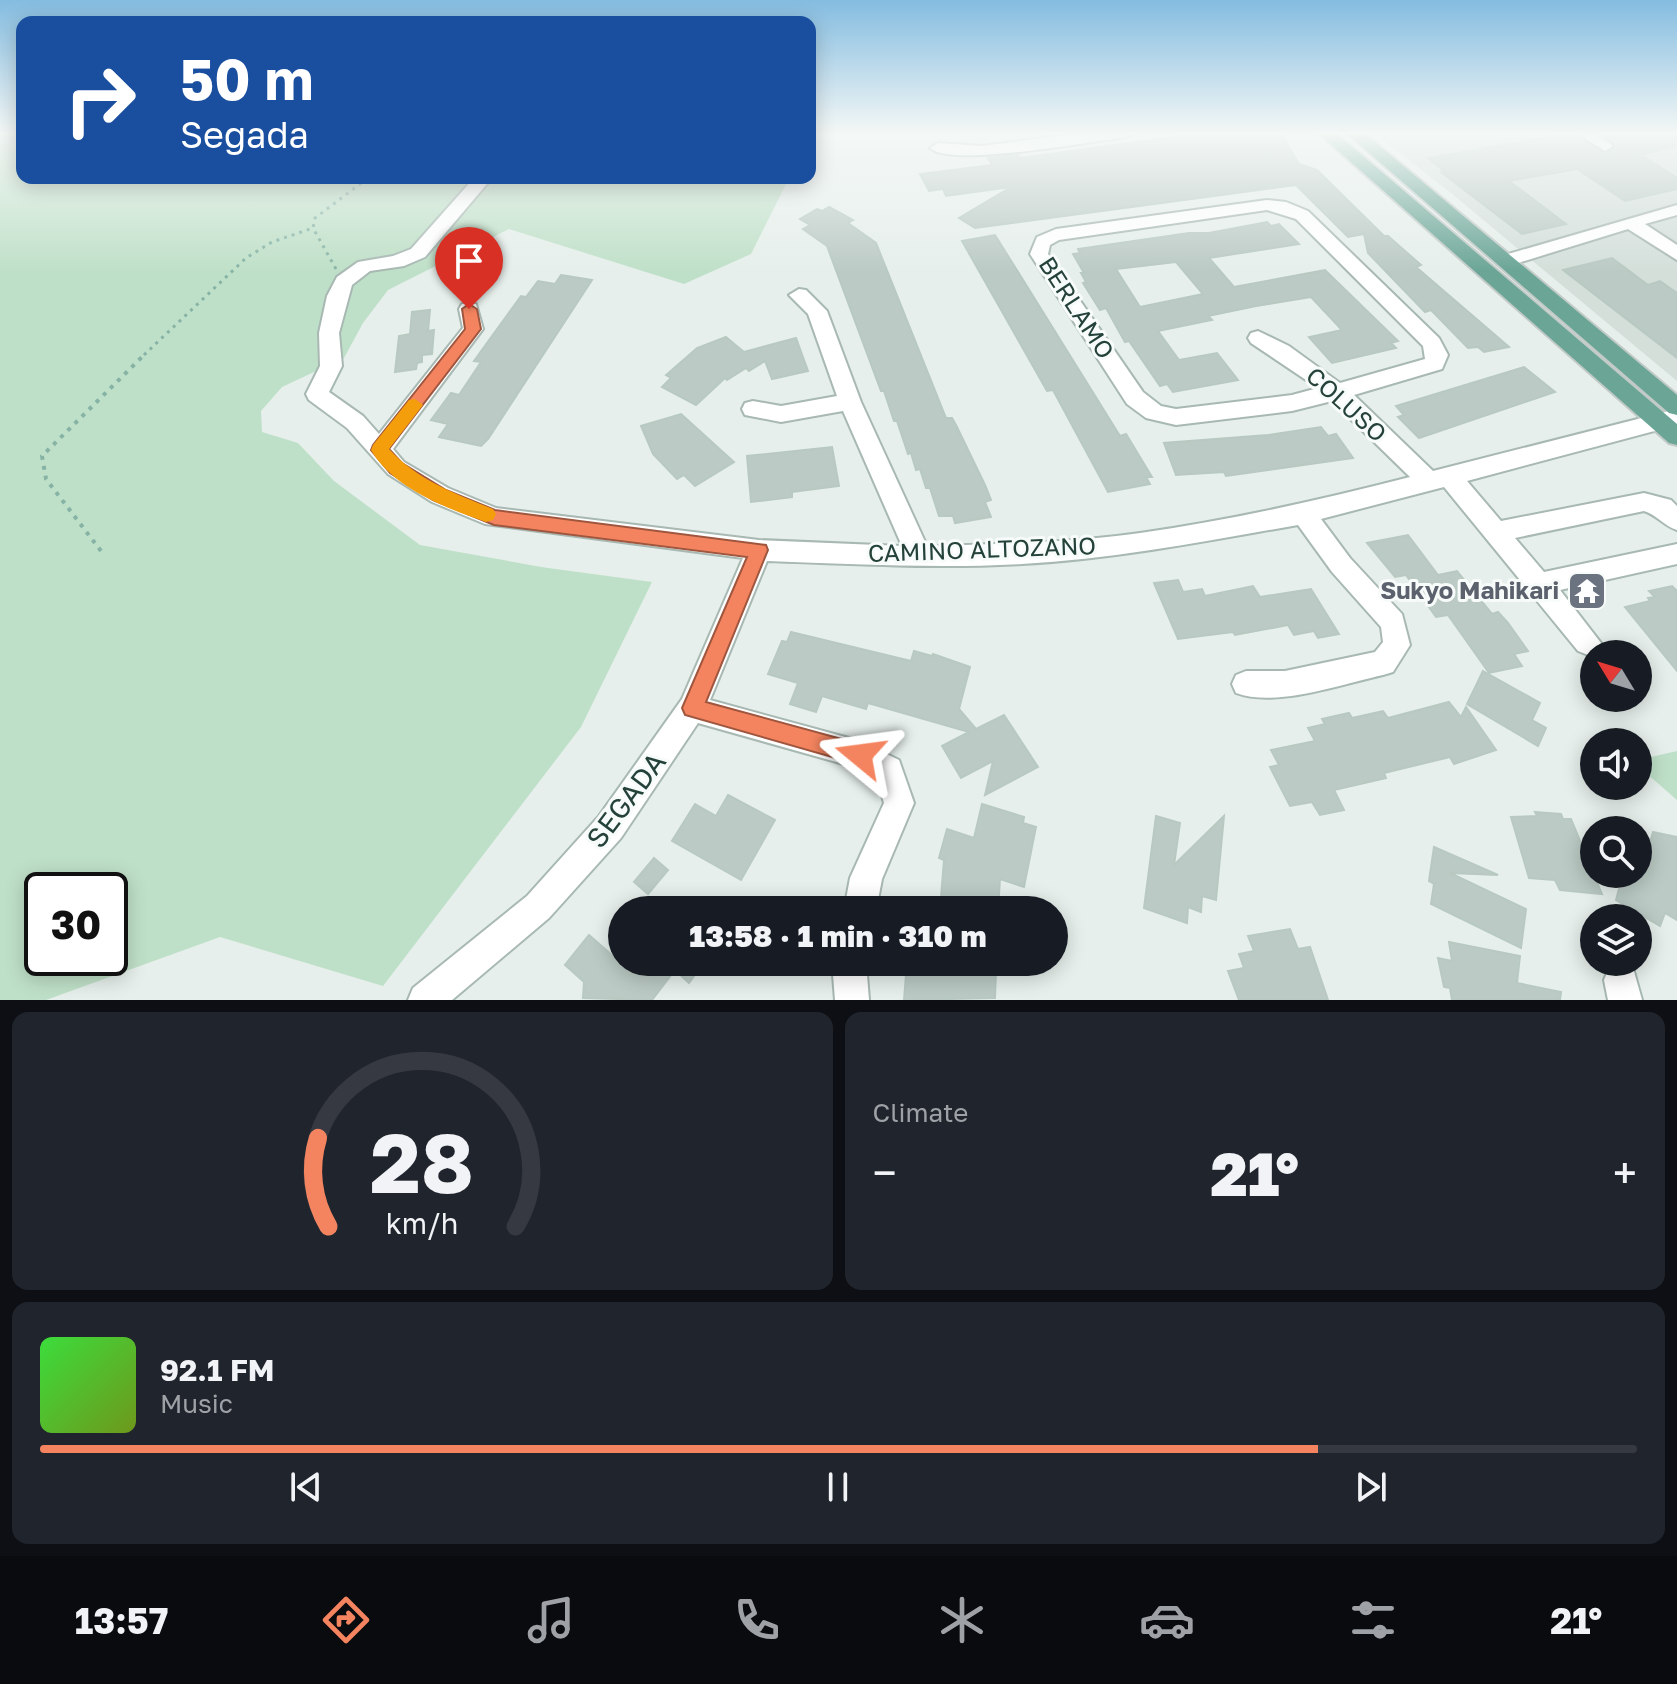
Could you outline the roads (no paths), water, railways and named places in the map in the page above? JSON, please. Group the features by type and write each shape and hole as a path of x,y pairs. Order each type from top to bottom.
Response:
{"main road":[{"path":"1381,179 1672,421"},
{"path":"1408,179 1505,261 1672,421"}],"street":[{"name":"CAMINO ALTOZANO","path":"478,184 418,253 397,262 365,266 344,281 337,296 329,333 331,366 317,394 355,422 396,468 440,495 494,517 759,550 919,557 1023,554 1139,543 1304,514 1672,421"},
{"name":"BERLAMO","path":"1267,205 1292,209 1302,215 1432,343 1437,355 1434,364 1421,370 1336,393 1292,403 1176,417 1159,416 1135,398 1039,254 1039,246 1044,239 1056,235 1267,205"},
{"path":"1505,261 1581,241 1629,222 1677,210"},
{"path":"1629,222 1677,254"},
{"path":"799,295 817,311 850,402 919,557"},
{"path":"379,450 473,329 469,309"},
{"name":"COLUSO","path":"1258,338 1286,351 1438,478 1495,532 1586,640"},
{"path":"753,409 781,414 850,402"},
{"path":"1495,532 1644,502 1662,507 1677,520"},
{"path":"1246,684 1285,684 1383,663 1397,645 1393,622 1341,565 1304,514"},
{"name":"SEGADA","path":"425,1000 538,907 610,827 692,708 759,550"},
{"path":"1539,584 1677,554"},
{"path":"692,708 860,755 889,770 899,803 866,878 863,896"},
{"path":"850,976 852,1000"}],"place":[{"name":"Sukyo Mahikari","path":"1587,591"}]}
